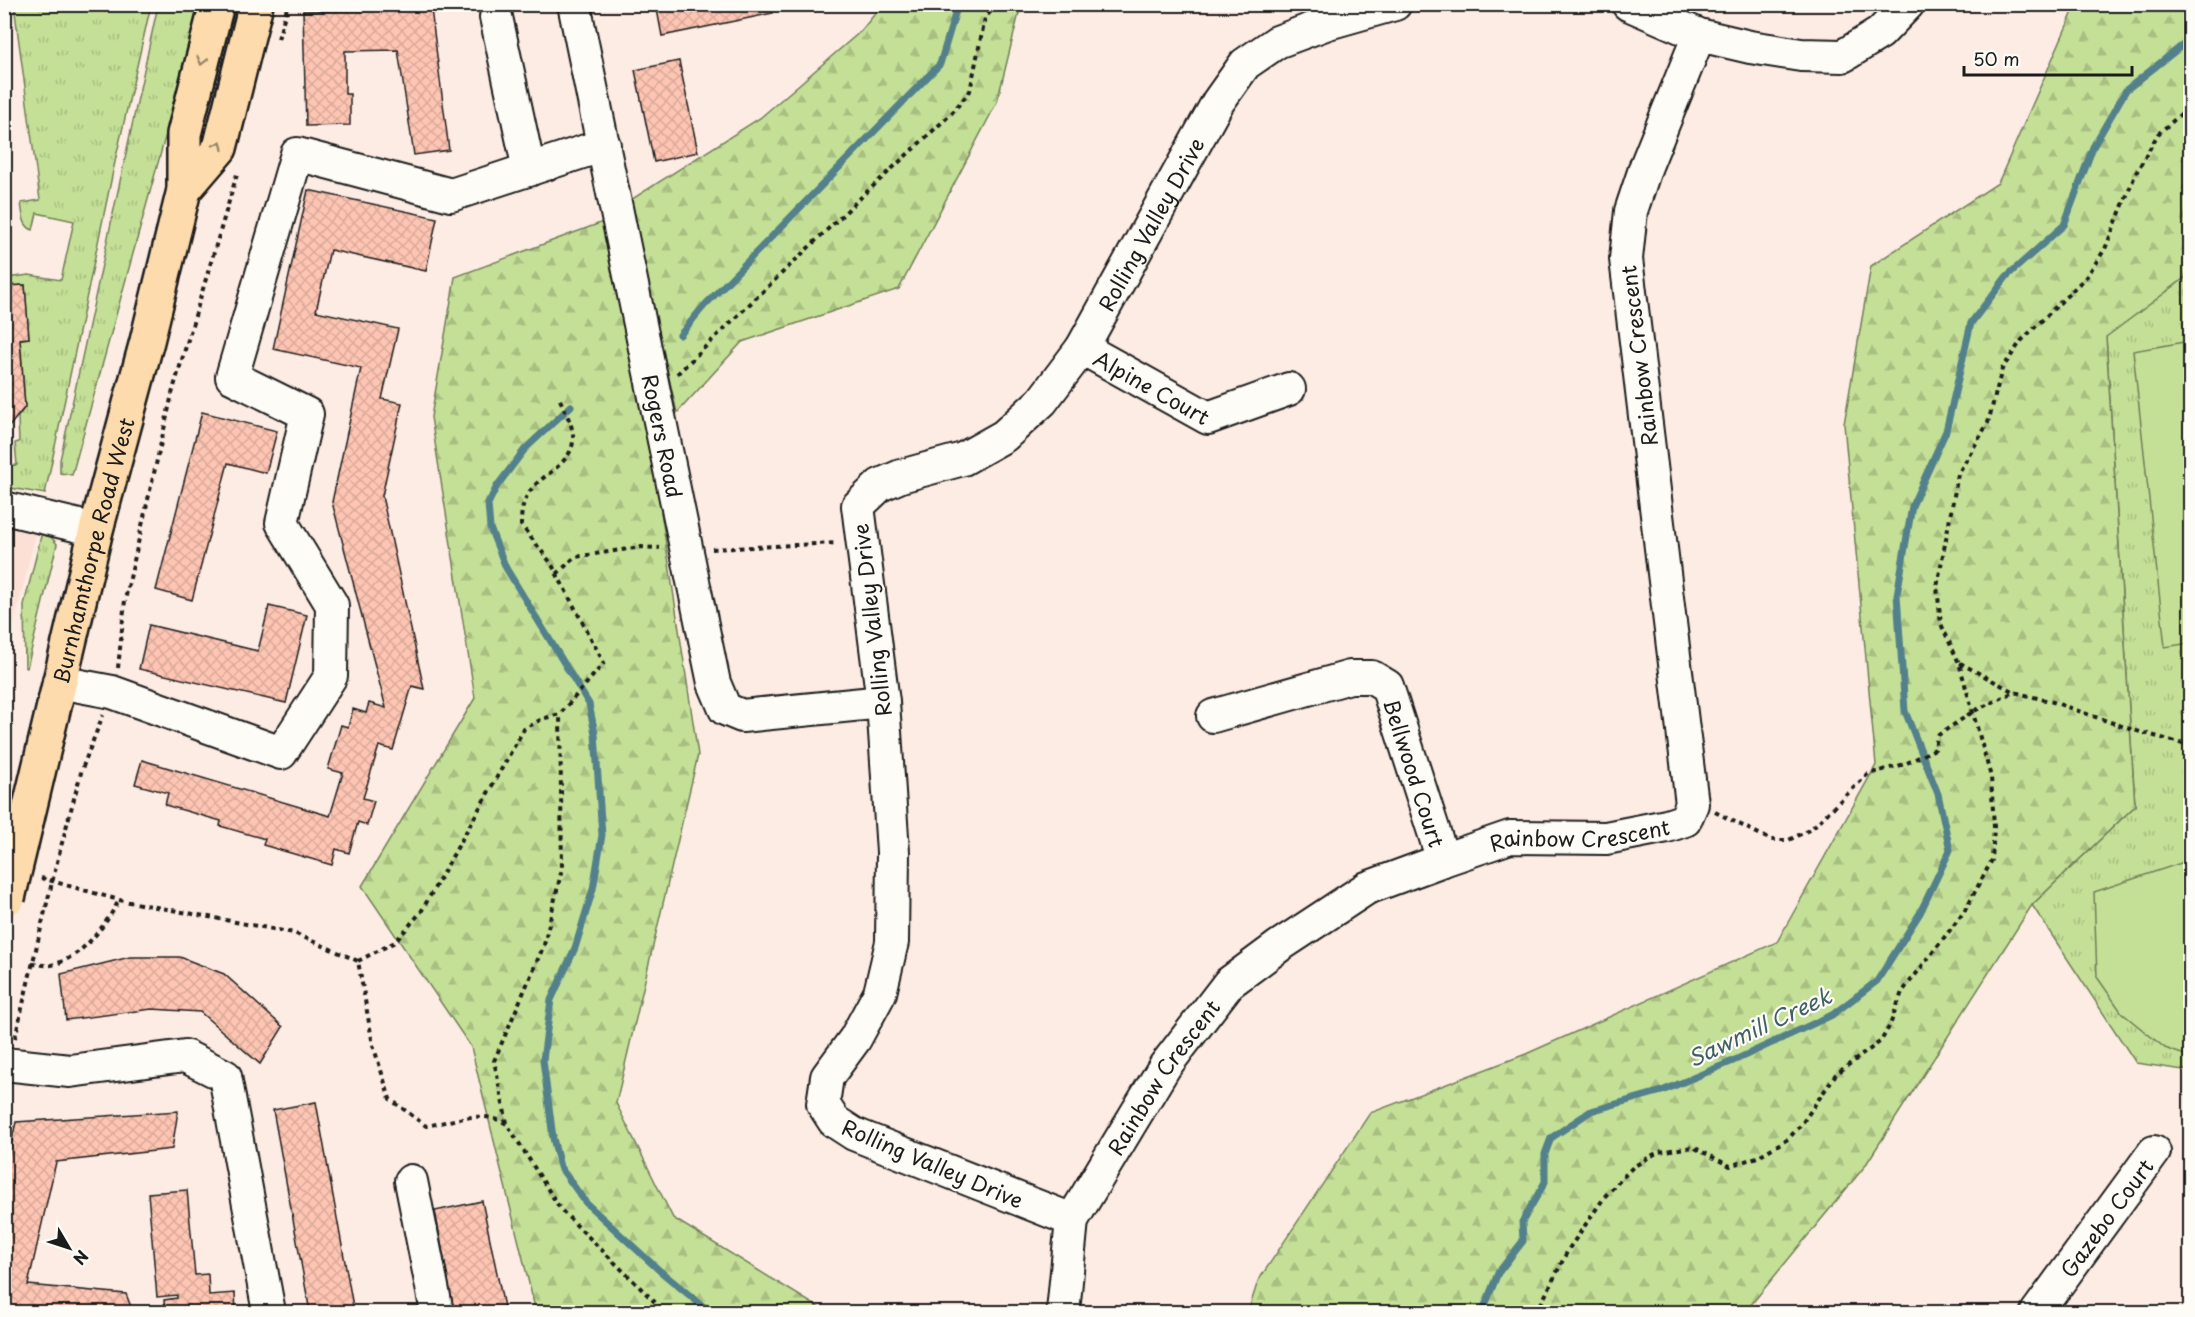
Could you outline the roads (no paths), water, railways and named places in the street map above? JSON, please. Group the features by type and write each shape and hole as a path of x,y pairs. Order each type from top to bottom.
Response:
{"main road":[{"name":"Burnhamthorpe Road West","path":"6,905 96,530 147,341 184,190 184,134 216,4"},
{"name":"Burnhamthorpe Road West","path":"184,190 220,148 256,4"}],"street":[{"name":"Rogers Road","path":"574,4 714,684 725,709 742,716 883,702"},
{"name":"Rolling Valley Drive","path":"1072,1220 854,1134 834,1121 823,1104 828,1077 855,1039 880,993 892,942 893,852 883,702 858,506 880,485 901,476 963,459 1004,436 1042,401 1082,348 1218,102 1245,63 1277,42 1328,23 1395,4"},
{"path":"1628,4 1699,35 1750,47 1800,55 1844,56 1880,33 1908,4"},
{"path":"496,17 529,170"},
{"name":"Rainbow Crescent","path":"1063,1312 1072,1220 1165,1066 1229,984 1279,946 1367,888 1443,860 1510,837 1606,838 1667,826 1685,820 1692,799 1626,259 1630,211 1699,35"},
{"path":"59,682 112,692 281,753 331,676 332,605 282,523 307,414 232,377 297,154 451,195 604,146"},
{"name":"Alpine Court","path":"1082,348 1208,418 1289,389"},
{"path":"4,508 96,530"},
{"name":"Bellwood Court","path":"1213,716 1350,677 1372,677 1387,686 1443,860"},
{"path":"9,1053 70,1071 185,1056 225,1076 269,1312"},
{"name":"Gazebo Court","path":"2037,1312 2154,1152"},
{"path":"411,1180 437,1312"}],"waterway":[{"path":"680,335 703,307 940,64 958,4"},
{"name":"Sawmill Creek","path":"1478,1312 1484,1308 1498,1273 1523,1241 1522,1222 1545,1182 1545,1154 1551,1138 1591,1111 1662,1091 1832,1015 1877,981 1920,913 1950,850 1938,794 1905,711 1897,595 1912,506 1946,431 1971,323 2007,276 2064,225 2093,147 2126,90 2190,41"},
{"path":"571,406 525,449 497,486 488,504 490,528 506,568 589,704 595,734 602,835 593,889 575,948 551,1000 543,1060 553,1138 560,1167 586,1203 660,1271 710,1312"}]}
